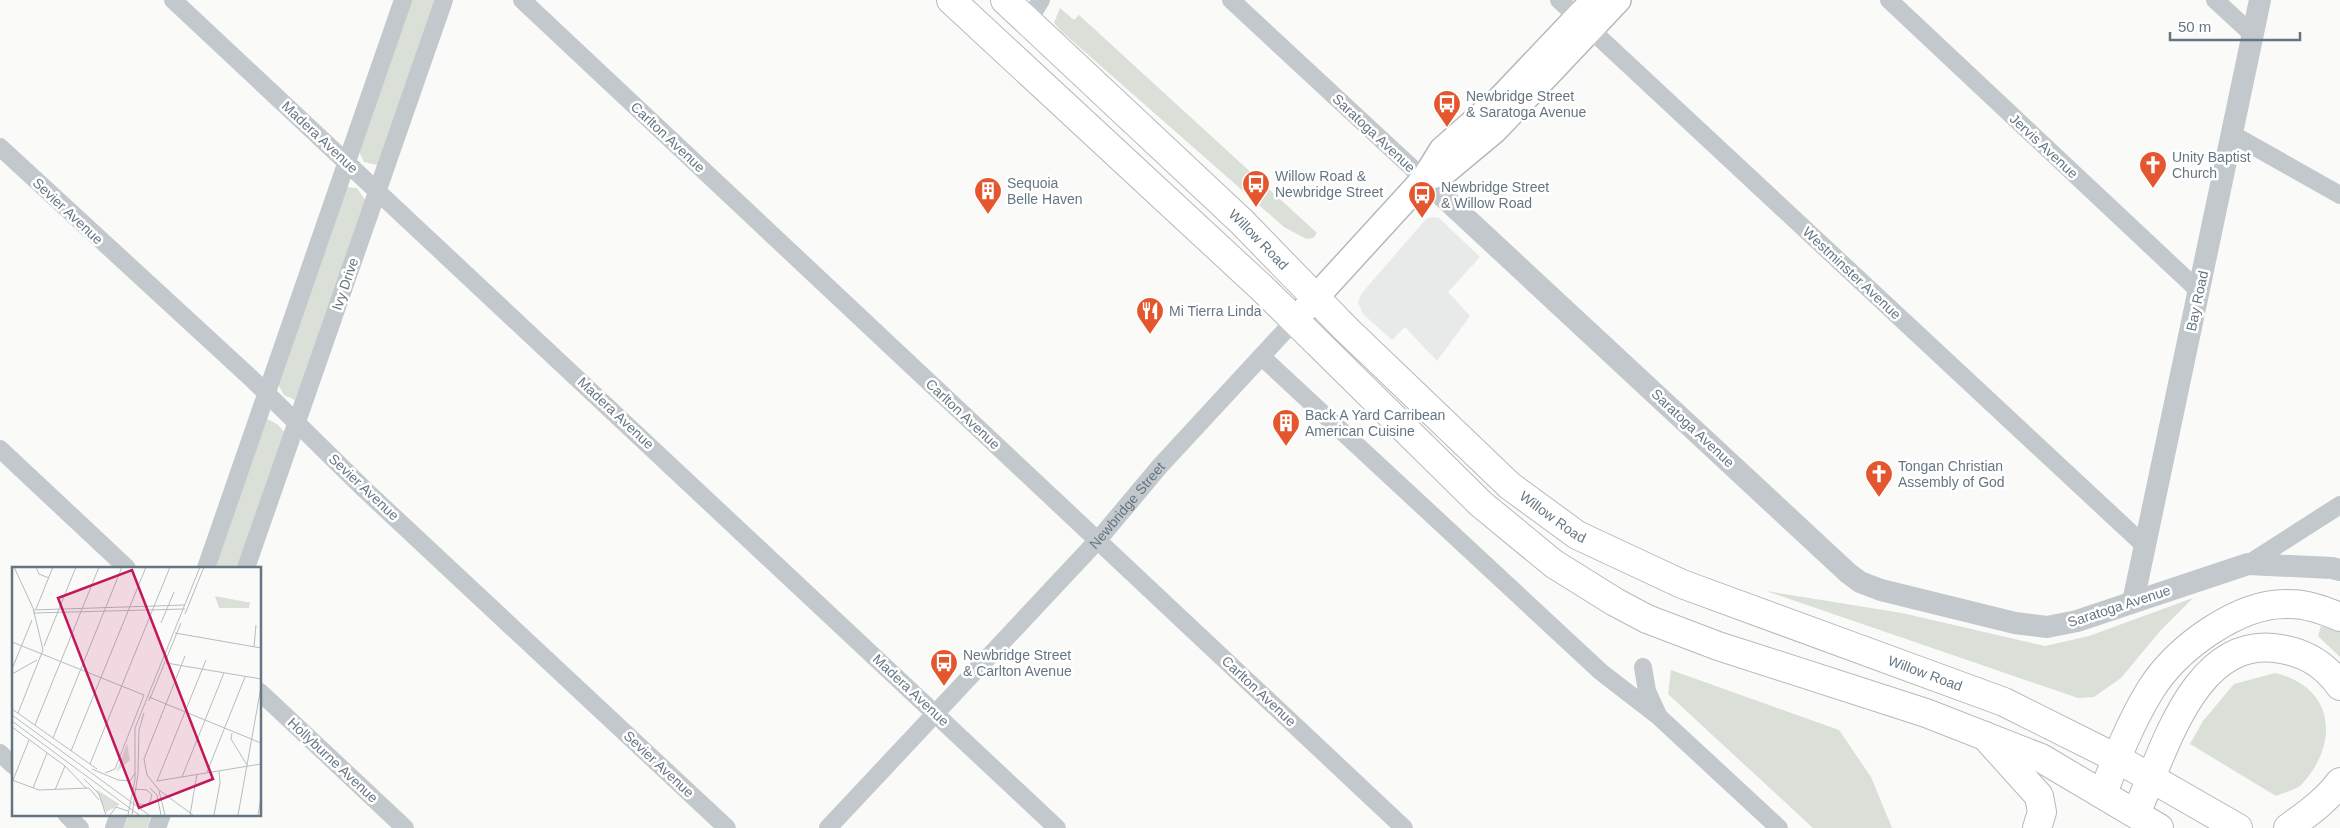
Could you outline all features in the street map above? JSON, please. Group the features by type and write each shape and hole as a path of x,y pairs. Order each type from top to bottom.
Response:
{"main road":[{"path":"951,0 1295,320 1481,504 1554,564 1598,592 1647,619 1686,634 1926,713 2041,758 2103,793 2159,828"},
{"name":"Willow Road","path":"1005,0 1034,11 1316,296 1344,328 1510,486 1578,535 1652,571 1699,591 1986,694 2116,758 2238,828"},
{"name":"Newbridge Street","path":"1295,320 1424,179 1442,150 1501,98 1587,16 1618,0"},
{"path":"2103,793 2116,758 2134,719 2152,687 2180,655 2206,634 2242,614 2265,606 2305,605 2340,617"},
{"path":"2136,813 2177,720 2199,683 2218,664 2238,652 2253,647 2271,647 2287,650 2316,662 2328,670 2340,686"},
{"path":"1985,736 2039,796 2042,812 2037,828"},
{"path":"2288,828 2332,794 2340,782"}],"street":[{"name":"Madera Avenue","path":"173,0 378,190 458,269 606,403 1057,828"},
{"path":"206,567 403,0"},
{"name":"Ivy Drive","path":"246,567 444,0"},
{"name":"Carlton Avenue","path":"522,0 1404,828"},
{"name":"Saratoga Avenue","path":"1230,0 1860,582 1881,590 2032,626 2062,625 2248,564"},
{"name":"Westminster Avenue","path":"1558,0 1587,16 2145,546"},
{"name":"Jervis Avenue","path":"1889,0 2199,291"},
{"path":"2215,0 2253,35"},
{"name":"Bay Road","path":"2133,602 2260,0"},
{"path":"2232,134 2340,195"},
{"name":"Sevier Avenue","path":"0,147 267,395 727,828"},
{"name":"Newbridge Street","path":"828,828 1098,540 1160,466 1295,320"},
{"path":"1262,357 1601,672 1658,716 1779,828"},
{"path":"0,449 126,567"},
{"path":"2248,564 2340,505"},
{"path":"2248,564 2340,570"},
{"path":"1643,667 1647,691 1658,716"},
{"name":"Hollyburne Avenue","path":"261,693 405,828"},
{"path":"0,753 12,764"},
{"path":"68,816 80,828"},
{"path":"114,828 118,816"},
{"path":"157,828 161,816"}],"shaded area":[{"path":"411,0 436,0 377,165 364,162 358,150"},
{"path":"1060,8 1074,20 1079,15 1317,233 1313,238 1306,239 1284,227 1061,31 1054,23"},
{"path":"346,187 357,188 365,200 295,400 284,395 278,384"},
{"path":"1432,217 1439,218 1480,257 1448,292 1470,316 1437,361 1405,327 1392,340 1363,314 1358,302 1362,293 1426,219"},
{"path":"267,419 277,424 285,433 239,567 214,567"},
{"path":"1766,591 1902,613 2045,646 2089,636 2193,598 2160,631 2121,678 2094,697 2078,698"},
{"path":"2321,626 2340,632 2340,657 2318,636"},
{"path":"1671,670 1839,730 1871,777 1892,828 1813,828 1668,694"},
{"path":"2275,673 2295,680 2310,691 2320,704 2325,719 2326,735 2322,752 2314,769 2301,785 2276,796 2190,744 2203,721 2234,684"},
{"path":"128,816 151,816 147,828 124,828"}],"place":[{"name":"Newbridge Street & Saratoga Avenue","path":"1447,128"},
{"name":"Unity Baptist Church","path":"2153,189"},
{"name":"Willow Road & Newbridge Street","path":"1256,208"},
{"name":"Sequoia Belle Haven","path":"988,215"},
{"name":"Newbridge Street & Willow Road","path":"1422,219"},
{"name":"Mi Tierra Linda","path":"1150,335"},
{"name":"Back A Yard Carribean American Cuisine","path":"1286,447"},
{"name":"Tongan Christian Assembly of God","path":"1879,498"},
{"name":"Newbridge Street & Carlton Avenue","path":"944,687"}]}
